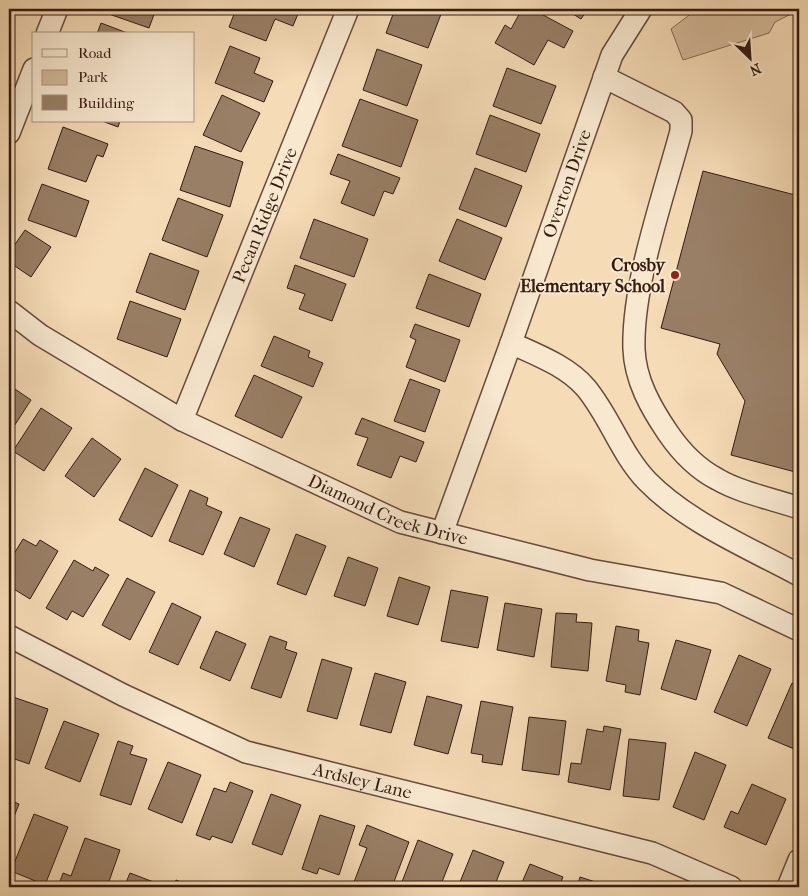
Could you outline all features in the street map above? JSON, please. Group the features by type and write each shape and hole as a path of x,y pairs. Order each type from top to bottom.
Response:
{"street":[{"path":"48,32 57,9"},
{"name":"Pecan Ridge Drive","path":"182,420 348,9"},
{"name":"Overton Drive","path":"442,533 612,55 641,9"},
{"path":"9,133 32,74"},
{"path":"604,77 674,112 681,120 681,131 644,274 636,321 634,351 641,383 653,412 682,454 704,471 734,486 799,508"},
{"name":"Diamond Creek Drive","path":"9,311 40,335 182,420 400,522 590,570 721,593 799,630"},
{"path":"511,343 552,362 576,378 587,390 623,451 641,474 683,510 799,575"},
{"name":"Ardsley Lane","path":"9,636 123,695 246,752 652,853 731,887"},
{"path":"788,887 799,860"}],"green space":[{"path":"697,9 791,9 793,13 775,22 769,33 683,60 671,29"}],"building":[{"path":"108,9 156,9 149,28 106,13"},
{"path":"236,9 300,9 293,26 275,19 266,41 229,27"},
{"path":"395,9 443,9 428,48 386,33"},
{"path":"522,9 532,9 573,31 564,48 548,40 534,65 495,43 505,25 511,29"},
{"path":"565,9 588,9 581,19"},
{"path":"101,23 125,32 98,32"},
{"path":"230,46 260,58 254,73 273,81 264,102 215,83"},
{"path":"377,49 422,65 407,106 363,90"},
{"path":"507,68 556,86 541,124 493,106"},
{"path":"222,95 260,113 241,152 203,135"},
{"path":"360,99 418,120 401,167 342,146"},
{"path":"490,115 540,134 526,172 476,154"},
{"path":"105,122 120,122 118,127"},
{"path":"63,127 108,144 103,157 97,155 86,182 48,169"},
{"path":"195,146 243,162 230,207 180,190"},
{"path":"338,154 400,178 393,194 384,191 374,216 341,203 350,181 330,174"},
{"path":"475,168 522,186 506,227 459,209"},
{"path":"703,171 799,196 799,473 731,455 745,401 717,354 720,344 661,328"},
{"path":"42,184 89,201 76,237 28,220"},
{"path":"178,198 223,215 207,257 162,240"},
{"path":"314,219 368,239 354,277 300,258"},
{"path":"457,219 502,238 485,280 439,261"},
{"path":"25,230 51,247 31,277 9,262 9,253"},
{"path":"150,253 199,271 185,310 136,292"},
{"path":"295,265 346,284 332,321 299,309 305,294 287,288"},
{"path":"429,274 481,294 469,327 416,308"},
{"path":"130,301 181,319 167,357 117,339"},
{"path":"415,324 460,340 445,382 406,367 416,340 410,337"},
{"path":"274,336 310,351 308,357 323,363 313,387 261,366"},
{"path":"254,375 302,397 282,438 235,416"},
{"path":"410,379 440,390 425,432 394,421"},
{"path":"9,385 31,400 9,434"},
{"path":"41,408 72,428 44,471 13,451"},
{"path":"362,418 424,442 416,462 400,456 391,478 357,465 368,438 355,434"},
{"path":"92,438 121,459 94,497 65,476"},
{"path":"145,468 178,485 152,537 119,520"},
{"path":"190,490 208,498 206,505 222,512 203,555 169,541"},
{"path":"240,517 270,529 254,567 224,554"},
{"path":"9,524 14,528 9,534"},
{"path":"296,534 326,546 306,595 277,584"},
{"path":"23,539 36,546 40,540 58,551 30,599 9,586 9,562"},
{"path":"348,557 378,568 365,606 334,596"},
{"path":"74,560 93,571 95,567 109,575 83,617 72,611 67,620 46,608"},
{"path":"399,577 430,587 418,625 387,616"},
{"path":"127,578 155,592 130,640 102,625"},
{"path":"451,590 488,597 478,648 441,641"},
{"path":"172,603 201,617 178,665 149,652"},
{"path":"505,603 542,609 534,657 497,650"},
{"path":"556,613 577,614 576,622 592,623 588,671 551,667"},
{"path":"616,626 639,630 638,641 649,643 640,695 625,692 626,685 606,681"},
{"path":"216,631 246,644 230,681 200,668"},
{"path":"270,636 287,642 285,649 297,653 281,698 251,688"},
{"path":"676,640 711,650 696,700 661,689"},
{"path":"739,655 771,669 747,726 714,712"},
{"path":"322,659 352,668 337,719 307,711"},
{"path":"375,673 406,682 391,733 360,725"},
{"path":"792,683 799,686 799,751 768,738"},
{"path":"427,696 462,705 448,754 414,745"},
{"path":"13,697 48,709 29,764 9,757 9,709"},
{"path":"481,701 513,707 502,765 482,762 483,755 471,753"},
{"path":"529,717 566,721 559,775 522,770"},
{"path":"64,721 99,734 80,782 45,768"},
{"path":"604,726 621,729 610,790 568,782 571,763 581,764 587,729 603,732"},
{"path":"629,739 666,743 659,800 623,796"},
{"path":"118,741 133,746 130,754 147,759 131,805 100,795"},
{"path":"695,752 726,765 704,820 673,807"},
{"path":"168,762 201,775 182,823 148,809"},
{"path":"230,782 253,791 232,843 212,836 210,840 196,835 214,788 226,792"},
{"path":"752,784 786,799 766,845 724,827 731,811 738,814"},
{"path":"271,794 301,805 282,855 252,844"},
{"path":"9,800 19,804 9,829"},
{"path":"34,814 68,827 45,885 11,871"},
{"path":"320,815 355,826 339,875 319,868 317,874 302,869"},
{"path":"367,825 409,842 392,887 368,887 354,882 367,848 359,845"},
{"path":"85,838 120,850 107,887 58,887 63,873 71,876"},
{"path":"418,840 453,854 440,887 400,887"},
{"path":"473,850 504,862 494,887 458,887"},
{"path":"530,864 563,877 559,887 520,887"},
{"path":"130,873 164,886 164,887 124,887"},
{"path":"580,877 611,887 577,887"},
{"path":"176,880 194,887 173,887"}],"place":[{"name":"Crosby Elementary School","path":"675,275"}]}
